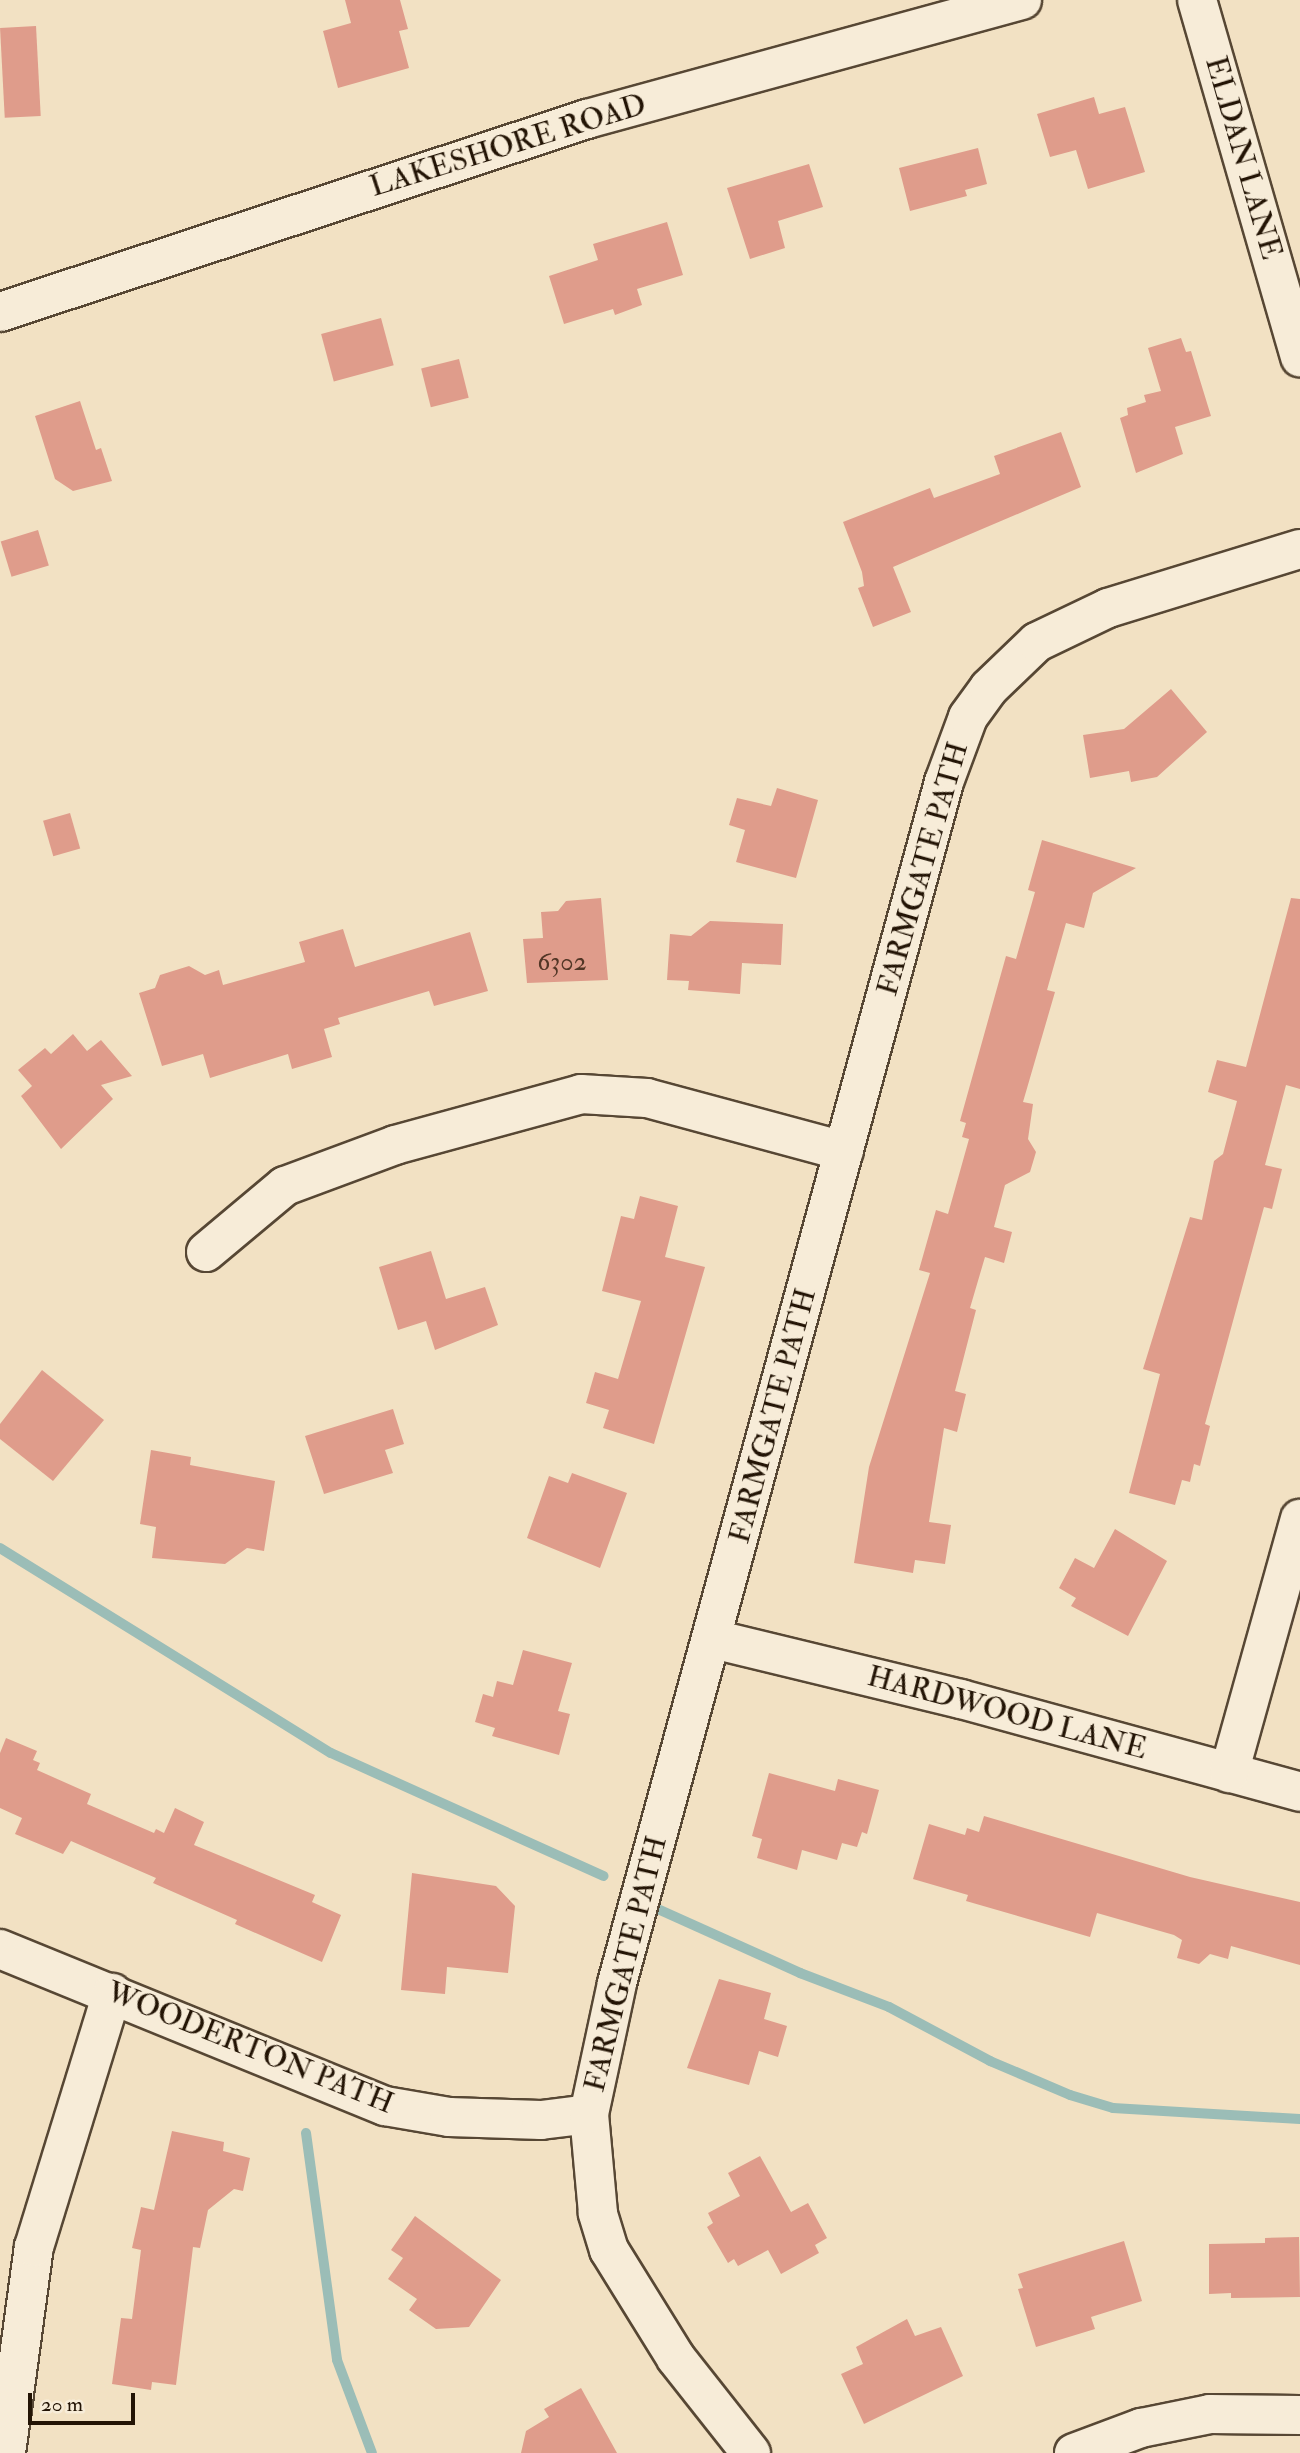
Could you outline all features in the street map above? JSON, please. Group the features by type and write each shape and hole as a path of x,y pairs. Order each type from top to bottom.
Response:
{"street":[{"name":"LAKESHORE ROAD","path":"0,312 587,119 1022,0"},
{"name":"ELDAN LANE","path":"1197,0 1300,357"},
{"name":"FARMGATE PATH","path":"751,2453 676,2358 609,2249 598,2213 589,2113 617,1983 713,1639 944,782 968,717 989,688 1037,642 1108,608 1300,549"},
{"path":"206,1252 285,1186 395,1145 580,1094 647,1098 844,1151"},
{"path":"1229,1773 1300,1519"},
{"name":"HARDWOOD LANE","path":"713,1639 961,1699 1300,1792"},
{"name":"WOODERTON PATH","path":"0,1949 385,2106 449,2118 541,2120 589,2113"},
{"path":"6,2453 34,2247 112,1993"},
{"path":"1074,2453 1141,2428 1210,2414 1300,2415"}],"building":[{"path":"345,0 400,0 408,29 399,31 409,68 338,88 323,31 351,23"},
{"path":"36,26 41,116 5,118 0,28"},
{"path":"1094,97 1099,114 1125,107 1145,172 1088,189 1076,150 1050,157 1037,114"},
{"path":"978,148 987,184 965,190 967,196 910,211 899,168"},
{"path":"809,164 823,207 778,221 785,248 750,259 727,188"},
{"path":"667,222 683,275 637,289 642,305 615,315 613,309 564,324 549,276 598,260 593,244"},
{"path":"381,318 394,365 334,381 321,334"},
{"path":"1181,338 1186,352 1191,351 1211,416 1175,427 1183,454 1136,473 1120,418 1128,415 1127,408 1146,402 1144,395 1161,391 1148,348"},
{"path":"459,359 469,398 431,407 421,368"},
{"path":"80,401 96,450 101,448 112,481 73,491 55,479 35,416"},
{"path":"1061,432 1081,487 893,567 911,612 873,627 858,588 864,586 862,572 843,522 930,488 934,498 1000,474 994,456"},
{"path":"38,530 49,565 12,577 1,541"},
{"path":"1171,689 1207,732 1157,777 1131,782 1129,771 1090,778 1083,735 1124,729"},
{"path":"777,788 818,800 796,878 736,862 745,830 729,825 737,798 771,806"},
{"path":"70,813 80,849 53,856 43,821"},
{"path":"1042,840 1136,868 1093,893 1084,928 1066,923 1047,990 1055,992 1023,1102 1033,1104 1028,1139 1036,1152 1030,1172 1005,1185 994,1227 1012,1232 1004,1263 985,1257 970,1308 976,1310 955,1391 966,1394 957,1432 944,1428 929,1522 951,1525 945,1564 915,1560 913,1573 854,1563 869,1467 930,1273 919,1270 936,1210 948,1214 969,1139 962,1137 966,1123 960,1121 1006,956 1016,959 1035,892 1028,890"},
{"path":"601,898 608,980 527,983 523,939 543,938 541,912 558,911 566,901"},
{"path":"1291,898 1300,899 1300,1089 1286,1085 1265,1165 1282,1169 1272,1209 1264,1207 1205,1424 1210,1426 1200,1466 1194,1464 1190,1482 1182,1480 1175,1505 1129,1493 1160,1374 1143,1369 1190,1217 1202,1220 1214,1161 1223,1154 1237,1101 1208,1092 1217,1060 1246,1067"},
{"path":"710,921 783,924 781,965 742,963 740,994 688,990 689,981 667,980 670,934 691,936"},
{"path":"343,929 355,967 470,932 488,991 434,1006 429,991 338,1018 340,1024 324,1029 332,1057 292,1069 288,1054 210,1078 203,1054 162,1066 139,993 155,988 160,975 189,966 205,975 219,970 223,985 305,962 299,942"},
{"path":"73,1034 87,1051 101,1040 132,1076 101,1085 113,1099 61,1149 21,1096 32,1086 18,1070 45,1048 51,1054"},
{"path":"640,1196 678,1206 665,1257 705,1267 654,1444 603,1428 609,1410 586,1403 595,1372 618,1379 641,1301 602,1291 621,1216 634,1219"},
{"path":"431,1251 446,1299 485,1287 498,1325 435,1350 426,1321 398,1330 379,1267"},
{"path":"42,1370 104,1420 53,1481 0,1439 0,1424"},
{"path":"393,1409 404,1444 385,1450 393,1473 324,1494 305,1436"},
{"path":"151,1450 191,1457 190,1465 275,1481 264,1551 247,1548 225,1564 152,1558 156,1527 140,1524"},
{"path":"572,1473 627,1493 600,1568 527,1538 549,1476 568,1483"},
{"path":"1115,1529 1167,1561 1128,1636 1071,1606 1076,1598 1059,1588 1075,1558 1094,1568"},
{"path":"523,1650 572,1663 558,1711 570,1714 559,1755 492,1736 495,1728 475,1722 483,1694 493,1697 497,1681 513,1685"},
{"path":"6,1738 37,1751 33,1760 40,1763 37,1770 91,1794 87,1804 154,1833 156,1829 164,1833 175,1808 204,1822 194,1845 315,1895 312,1902 341,1915 322,1962 235,1924 237,1920 153,1883 156,1878 71,1841 63,1854 15,1834 22,1818 0,1808 0,1753"},
{"path":"769,1773 835,1791 838,1779 879,1790 867,1834 862,1832 857,1847 842,1843 837,1860 802,1850 797,1870 757,1858 762,1839 752,1836"},
{"path":"984,1816 1190,1877 1300,1902 1300,1965 1231,1946 1228,1959 1210,1954 1199,1964 1177,1958 1182,1940 1174,1935 1097,1913 1090,1937 966,1901 968,1895 913,1879 929,1824 965,1835 967,1828 979,1832"},
{"path":"412,1873 496,1886 515,1906 508,1973 447,1967 445,1994 401,1990"},
{"path":"719,1979 771,1993 764,2019 787,2026 778,2057 759,2051 749,2085 687,2068"},
{"path":"172,2131 224,2142 223,2151 250,2158 243,2191 234,2189 208,2210 200,2248 193,2247 176,2385 152,2382 151,2390 112,2384 121,2318 132,2319 141,2250 132,2248 141,2207 154,2210"},
{"path":"760,2156 791,2212 808,2203 827,2238 815,2245 819,2253 781,2274 768,2250 738,2266 734,2259 728,2263 707,2227 713,2223 708,2213 740,2196 728,2173"},
{"path":"415,2216 501,2280 469,2327 436,2329 409,2310 417,2299 388,2279 403,2258 391,2250"},
{"path":"1299,2237 1300,2297 1231,2298 1231,2293 1209,2294 1209,2244 1265,2243 1265,2238"},
{"path":"1124,2241 1142,2301 1091,2317 1095,2329 1036,2347 1018,2289 1023,2288 1018,2274"},
{"path":"907,2319 915,2336 941,2327 963,2376 864,2424 841,2374 863,2364 856,2347"},
{"path":"581,2388 617,2453 521,2453 526,2431 549,2417 544,2409"}],"waterway":[{"path":"0,1548 331,1753 603,1876"},
{"path":"660,1910 800,1973 889,2007 990,2061 1070,2095 1113,2108 1300,2119"},
{"path":"306,2133 337,2360 372,2453"}]}
